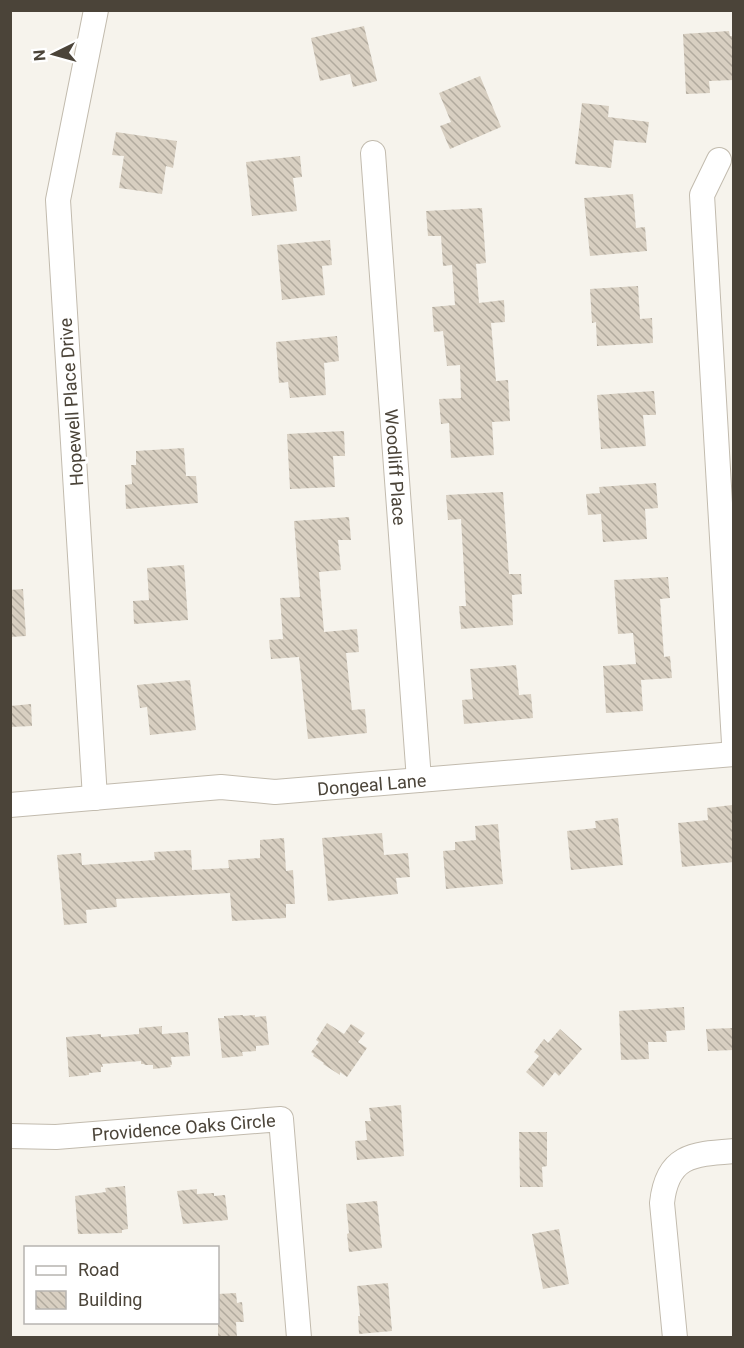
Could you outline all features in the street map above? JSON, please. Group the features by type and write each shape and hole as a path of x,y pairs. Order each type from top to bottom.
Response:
{"street":[{"name":"Hopewell Place Drive","path":"95,798 58,200 96,10"},
{"name":"Woodliff Place","path":"373,153 418,780"},
{"path":"719,160 702,195 734,743"},
{"name":"Dongeal Lane","path":"10,805 221,787 275,792 734,754"},
{"name":"Providence Oaks Circle","path":"10,1136 56,1137 280,1119 299,1338"},
{"path":"675,1338 662,1203 664,1186 673,1169 687,1158 704,1153 734,1151"}],"building":[{"path":"364,26 377,81 353,87 350,74 320,81 311,38"},
{"path":"729,31 730,36 734,36 734,80 709,81 710,93 686,94 683,34"},
{"path":"480,76 501,127 450,149 440,126 451,122 439,93"},
{"path":"582,103 609,106 608,117 649,122 646,143 614,140 611,168 575,164"},
{"path":"116,132 177,141 173,168 166,166 162,194 119,188 124,156 112,155"},
{"path":"300,156 302,177 293,178 297,211 252,216 246,162"},
{"path":"633,194 636,228 645,227 647,251 590,256 584,198"},
{"path":"482,208 486,263 476,264 479,303 504,300 505,322 491,323 496,381 508,380 510,421 492,422 494,455 451,458 449,423 441,424 439,399 461,398 460,365 447,366 443,331 434,332 432,307 455,305 452,265 443,266 441,236 428,236 426,211"},
{"path":"330,240 332,265 322,266 325,295 282,300 277,245"},
{"path":"638,286 640,319 652,318 653,343 597,346 596,322 592,323 590,289"},
{"path":"337,336 339,361 324,363 326,395 290,398 288,382 279,383 276,342"},
{"path":"654,391 656,415 643,415 646,446 601,449 597,395"},
{"path":"344,431 345,456 333,456 335,487 290,489 287,434"},
{"path":"184,448 186,476 196,476 198,503 126,509 125,485 132,484 131,465 136,465 136,451"},
{"path":"656,483 658,508 645,509 647,539 603,542 601,514 588,515 586,494 600,493 599,487"},
{"path":"503,492 509,574 521,574 522,594 512,595 513,625 461,629 459,606 466,606 461,519 448,520 446,495"},
{"path":"349,517 351,540 338,540 341,570 319,572 324,632 357,629 359,652 346,653 352,710 365,709 367,733 308,739 299,657 271,659 269,640 283,639 280,598 300,597 294,521"},
{"path":"184,565 188,620 134,624 133,601 149,600 147,568"},
{"path":"668,577 670,598 660,599 664,657 670,656 672,678 641,680 643,711 606,713 603,666 636,664 633,633 618,634 614,580"},
{"path":"23,589 26,636 10,637 10,590"},
{"path":"516,665 519,695 531,694 533,718 464,724 462,700 473,699 470,669"},
{"path":"190,680 196,730 150,735 147,707 140,708 137,685"},
{"path":"31,704 32,726 10,727 10,706"},
{"path":"732,805 734,862 682,867 678,823 708,820 707,808"},
{"path":"618,818 623,865 571,870 567,831 596,828 595,821"},
{"path":"498,824 503,884 446,889 443,851 455,850 455,842 476,840 475,826"},
{"path":"382,833 384,855 408,853 410,877 396,878 398,894 328,901 322,838"},
{"path":"284,838 286,871 293,870 295,904 286,904 286,918 232,921 230,893 116,899 117,907 86,910 87,923 64,925 57,855 81,853 82,865 155,860 154,852 191,850 192,870 229,868 228,860 260,858 260,840"},
{"path":"684,1007 685,1030 666,1031 667,1042 648,1042 649,1059 621,1060 619,1011"},
{"path":"243,1015 266,1016 269,1045 256,1046 256,1051 242,1052 243,1056 222,1058 218,1018"},
{"path":"327,1023 344,1034 351,1024 365,1033 358,1042 367,1048 347,1077 323,1064 311,1052 319,1042 316,1040"},
{"path":"162,1026 162,1034 188,1032 190,1056 171,1057 171,1067 153,1069 153,1065 141,1064 141,1061 102,1064 101,1072 69,1077 66,1037 139,1034 139,1028"},
{"path":"734,1028 734,1050 708,1051 706,1029"},
{"path":"560,1029 582,1049 559,1076 555,1072 543,1087 526,1072 539,1056 534,1052 544,1039 548,1043"},
{"path":"401,1105 404,1156 357,1160 355,1141 367,1140 365,1121 371,1121 369,1108"},
{"path":"519,1132 547,1132 547,1166 542,1167 543,1187 520,1187"},
{"path":"125,1186 128,1229 122,1230 122,1233 78,1234 75,1196 106,1192 105,1188"},
{"path":"197,1189 197,1194 225,1195 228,1220 183,1224 177,1191"},
{"path":"377,1201 382,1248 349,1252 346,1204"},
{"path":"559,1229 569,1284 543,1289 532,1234"},
{"path":"388,1283 392,1331 359,1334 357,1286"},
{"path":"236,1293 237,1303 242,1302 244,1322 236,1322 237,1338 218,1338 219,1294"}]}
